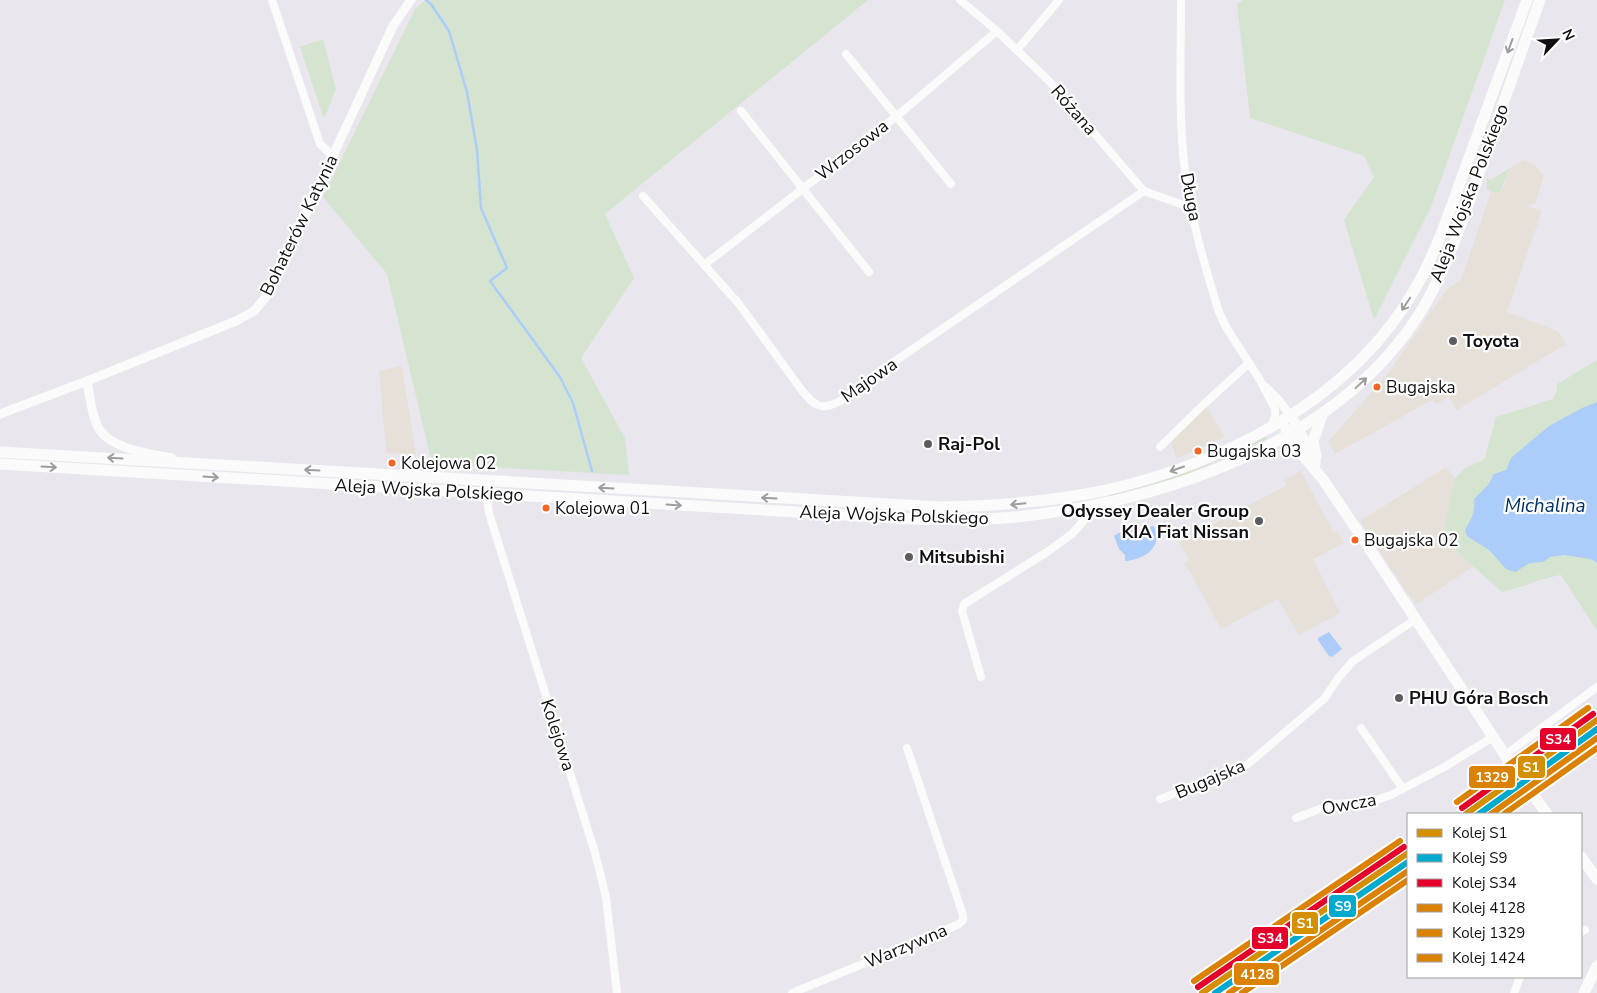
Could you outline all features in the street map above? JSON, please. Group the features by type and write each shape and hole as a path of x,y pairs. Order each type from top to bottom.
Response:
{"main road":[{"name":"Aleja Wojska Polskiego","path":"0,452 918,507 1015,504 1102,491 1154,476 1212,455 1281,421 1308,404 1360,360 1392,325 1415,290 1443,228 1527,0"},
{"name":"Aleja Wojska Polskiego","path":"0,464 912,519 957,520 1015,517 1087,506 1137,495 1180,482 1230,462 1293,431 1323,413 1352,390 1383,360 1403,337 1431,293 1456,238 1540,0"},
{"path":"1322,478 1313,445 1323,413"},
{"path":"1281,421 1293,431 1504,755 1546,813"},
{"path":"1582,858 1597,879"},
{"path":"1584,993 1597,966"}],"street":[{"path":"272,0 320,144 333,156"},
{"name":"Bohaterów Katynia","path":"0,414 236,321 254,311 265,298 278,274 393,26 412,0"},
{"name":"Różana","path":"960,0 997,31 1049,81 1144,191 1192,208"},
{"path":"1017,50 1059,0"},
{"name":"Długa","path":"1181,0 1182,130 1185,170 1192,208 1219,312 1226,327 1260,380 1275,409 1275,417 1281,421"},
{"name":"Wrzosowa","path":"704,266 897,116 997,31"},
{"path":"846,54 951,184"},
{"path":"741,111 869,272"},
{"name":"Majowa","path":"643,196 739,304 802,392 813,403 822,407 843,401 879,372 1144,191"},
{"path":"1160,447 1249,363"},
{"name":"Długa","path":"1260,380 1278,399 1281,421"},
{"path":"87,381 95,420 98,428 105,436 118,444 142,452 199,464"},
{"name":"Kolejowa","path":"484,480 489,513 595,853 606,897 618,993"},
{"path":"981,677 962,611 964,604 1047,552 1072,534 1086,518 1087,506"},
{"name":"Bugajska","path":"1160,800 1226,775 1248,764 1324,699 1345,668 1353,661 1416,619"},
{"path":"1504,755 1597,687"},
{"name":"Owcza","path":"1361,728 1403,789"},
{"name":"Owcza","path":"1296,818 1333,804 1378,800 1446,766 1493,737"},
{"name":"Warzywna","path":"792,993 960,924 963,920 907,748"},
{"path":"1514,993 1520,978"}],"shaded area":[{"path":"1523,160 1534,164 1544,176 1535,203 1527,206 1542,211 1507,312 1558,331 1566,344 1457,410 1449,397 1436,404 1432,400 1335,454 1328,442 1389,372 1447,289 1461,280 1491,192 1494,193 1502,190 1510,168"},
{"path":"402,366 416,455 386,453 379,371"},
{"path":"1206,406 1225,437 1176,459 1171,440"},
{"path":"1446,467 1455,478 1443,534 1458,553 1474,566 1415,605 1360,521"},
{"path":"1301,471 1334,533 1338,532 1344,543 1313,559 1340,613 1299,635 1278,599 1221,629 1189,570 1187,570 1184,563 1189,560 1179,542 1287,485 1284,480"}],"green space":[{"path":"425,0 868,0 605,214 634,278 581,358 625,438 629,475 432,464 387,274 323,197 415,9"},
{"path":"1243,0 1505,0 1431,207 1374,320 1344,220 1374,177 1364,156 1250,118 1237,4"},
{"path":"323,39 336,89 324,119 300,47"},
{"path":"1510,168 1500,192 1494,193 1487,189 1487,178 1491,180"},
{"path":"1597,360 1597,631 1561,575 1502,592 1458,553 1443,534 1455,478 1465,468 1484,460 1496,417 1553,399 1557,384"},
{"path":"1265,435 1267,439 1183,476 1110,496 1109,493"}],"water":[{"name":"Michalina","path":"1597,402 1597,563 1591,559 1564,555 1550,557 1543,562 1530,563 1515,572 1506,569 1489,550 1467,536 1465,530 1474,512 1474,499 1488,485 1494,474 1506,470 1511,458 1549,426"},
{"path":"1154,526 1156,540 1150,551 1139,558 1125,561 1125,555 1119,549 1114,536 1135,527 1140,529"},
{"path":"1329,632 1342,649 1332,657 1329,656 1318,640 1318,638"}],"waterway":[{"path":"426,0 431,4 449,31 467,92 477,150 481,208 507,268 490,281 560,377 573,403 592,471"},
{"path":"1519,761 1523,765 1529,765 1597,714"}],"rail line":[{"name":"1329","path":"1457,802 1588,708"},
{"name":"S34","path":"1462,808 1593,714"},
{"name":"S1","path":"1467,813 1597,720"},
{"name":"S9","path":"1480,813 1597,729"},
{"name":"4128","path":"1492,813 1597,738"},
{"name":"1424","path":"1505,813 1597,748"},
{"name":"1329","path":"1194,981 1400,841"},
{"name":"S34","path":"1198,987 1404,847"},
{"name":"S1","path":"1202,993 1407,854"},
{"name":"S9","path":"1215,993 1407,863"},
{"name":"4128","path":"1229,993 1407,872"},
{"name":"1424","path":"1242,993 1407,881"}],"place":[{"name":"Toyota","path":"1453,341"},
{"name":"Bugajska","path":"1377,387"},
{"name":"Raj-Pol","path":"928,444"},
{"name":"Bugajska 03","path":"1198,451"},
{"name":"Kolejowa 02","path":"392,463"},
{"name":"Kolejowa 01","path":"546,508"},
{"name":"Odyssey Dealer Group KIA Fiat Nissan","path":"1259,521"},
{"name":"Bugajska 02","path":"1355,540"},
{"name":"Mitsubishi","path":"909,557"},
{"name":"PHU Góra Bosch","path":"1399,698"}]}
